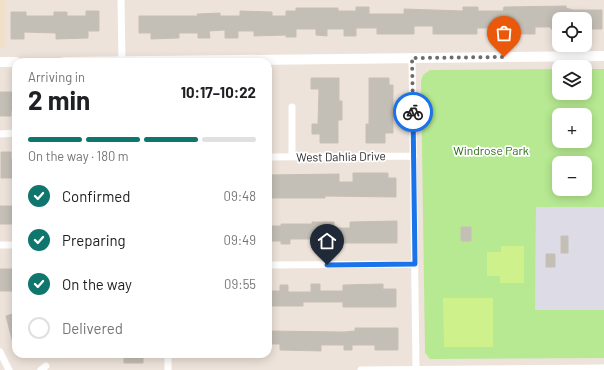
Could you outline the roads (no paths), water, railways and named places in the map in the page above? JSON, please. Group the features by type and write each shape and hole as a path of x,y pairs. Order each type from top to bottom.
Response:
{"street":[{"path":"121,0 122,58"},
{"path":"272,60 604,56"},
{"path":"412,58 416,369"},
{"path":"0,62 12,62"},
{"path":"292,107 292,157"},
{"path":"0,134 12,134"},
{"name":"West Dahlia Drive","path":"272,158 414,156"},
{"path":"0,245 12,245"},
{"path":"272,265 415,264"},
{"path":"0,352 9,370"},
{"path":"168,358 168,370"},
{"path":"361,370 604,368"}],"park label":[{"name":"Windrose Park","path":"491,151"}]}
